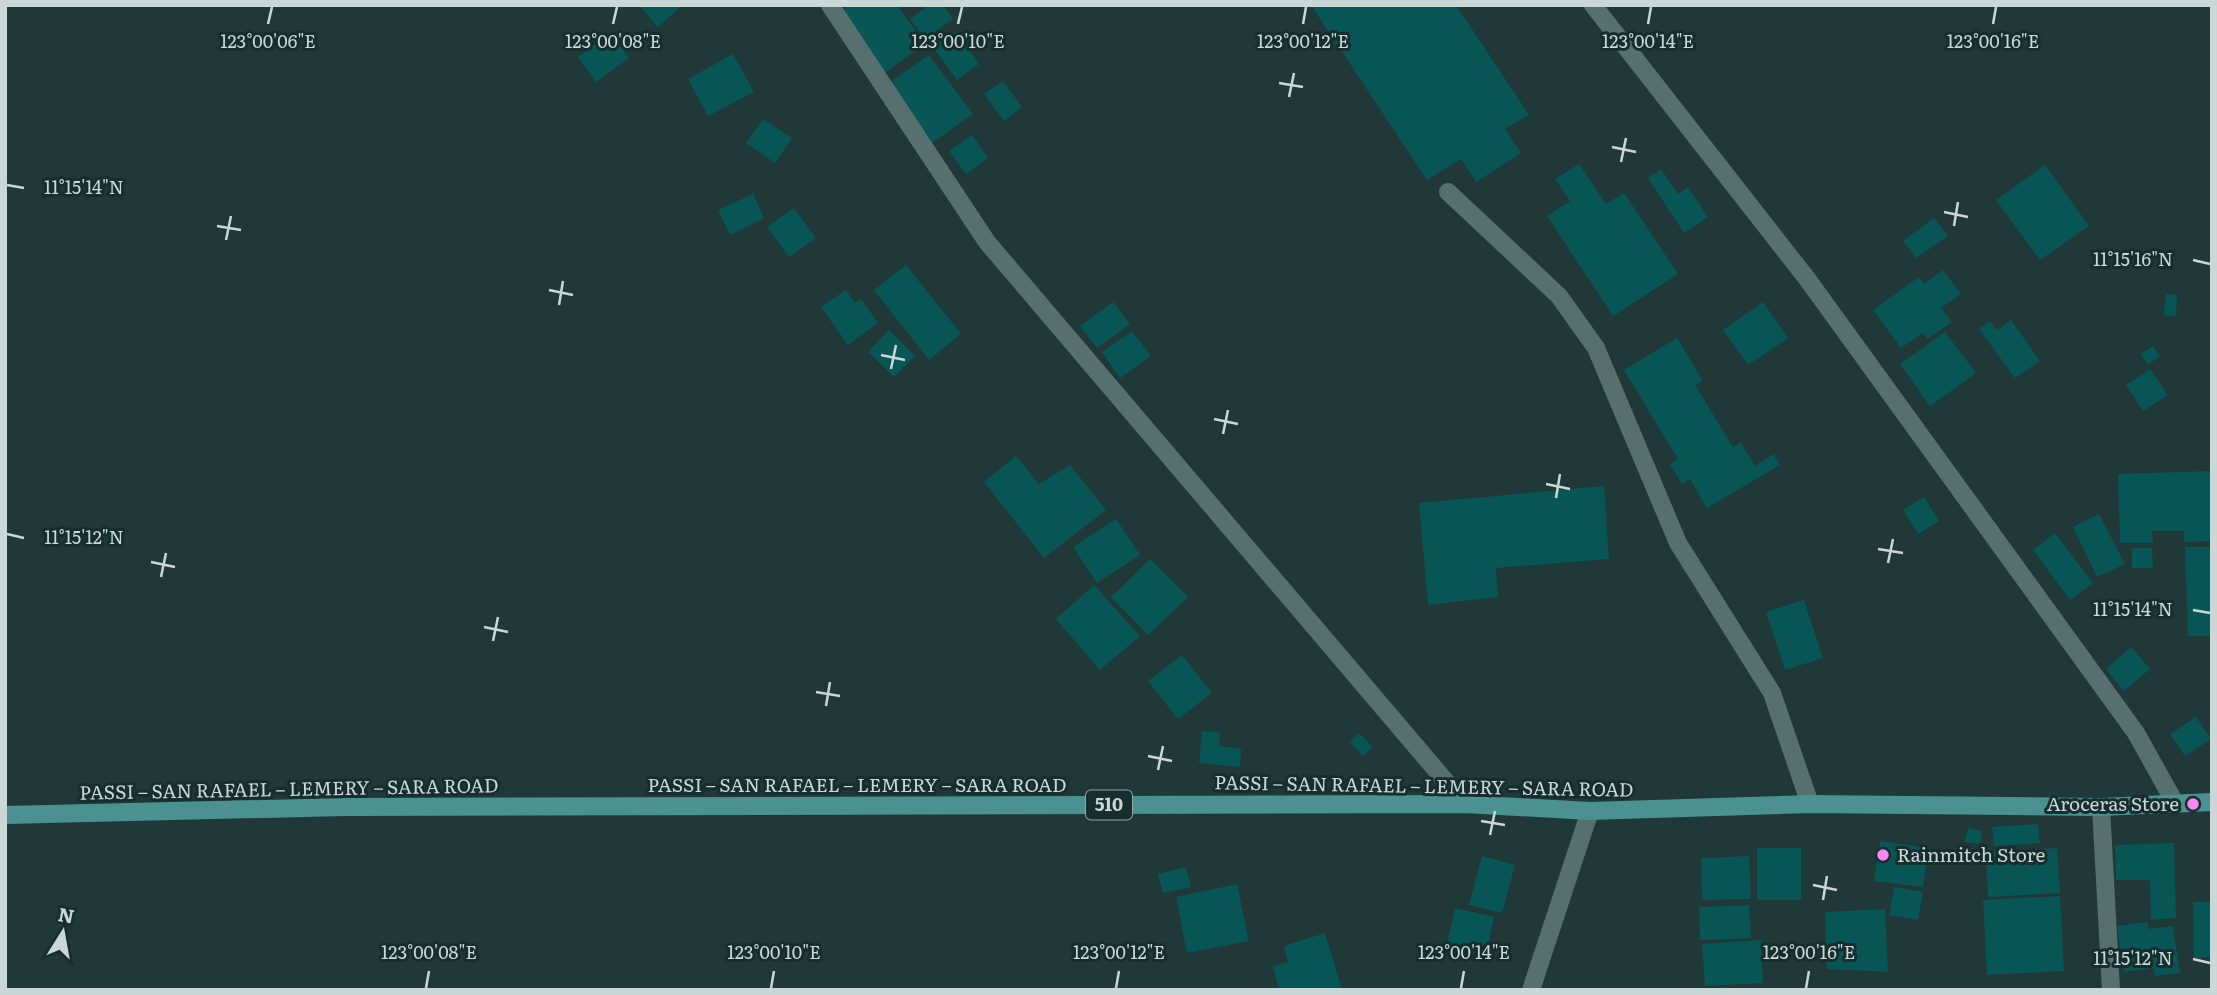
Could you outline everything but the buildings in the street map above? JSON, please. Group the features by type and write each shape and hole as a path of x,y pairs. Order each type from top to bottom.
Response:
{"main road":[{"name":"PASSI – SAN RAFAEL – LEMERY – SARA ROAD","path":"5,815 346,807 1465,804 1590,811 1810,804 2101,807 2212,802"}],"street":[{"path":"830,5 987,242 1465,804"},
{"path":"1593,5 1808,280 2136,733 2175,803"},
{"path":"1448,192 1559,296 1596,348 1678,543 1772,693 1810,804"},
{"path":"2101,807 2112,990"},
{"path":"1531,990 1590,811"}],"place":[{"name":"Aroceras Store","path":"2193,804"},
{"name":"Rainmitch Store","path":"1883,855"}]}
